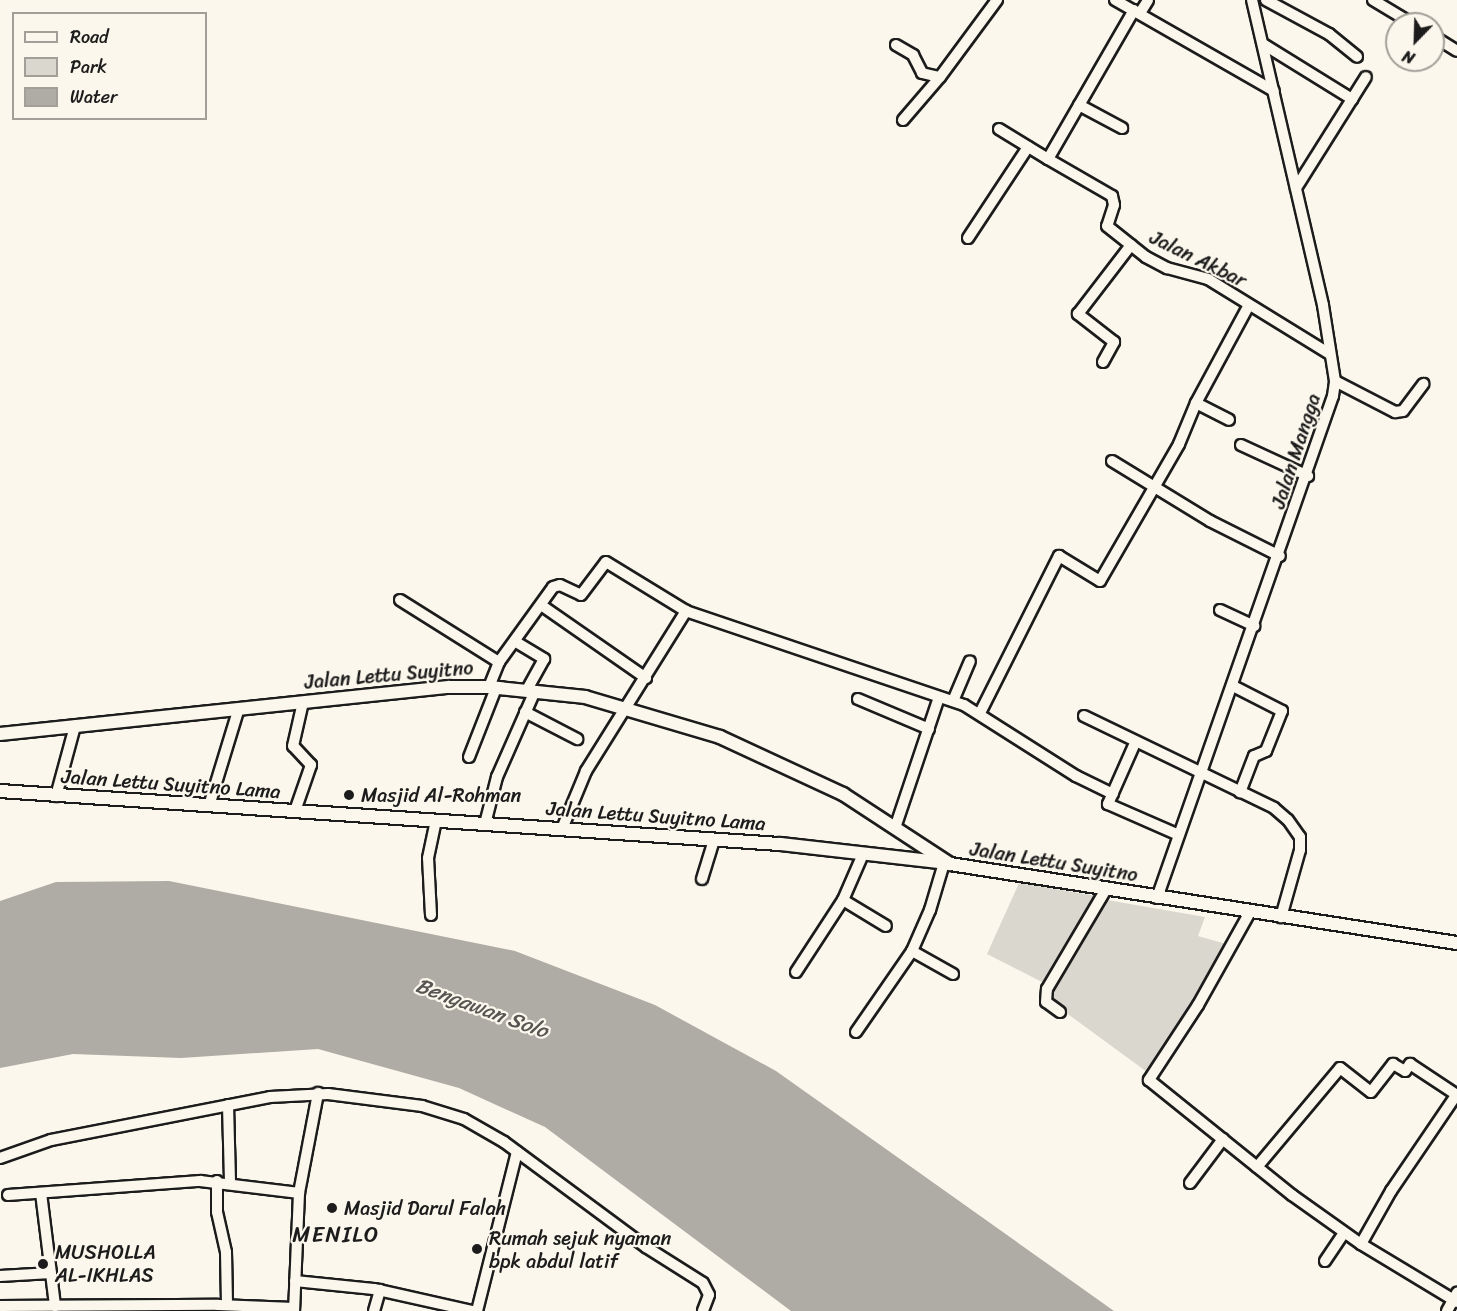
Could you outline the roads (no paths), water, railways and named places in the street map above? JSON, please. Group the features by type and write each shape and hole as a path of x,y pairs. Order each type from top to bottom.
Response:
{"main road":[{"name":"Jalan Lettu Suyitno","path":"0,734 238,711 383,692 492,687 585,697 720,737 843,794 947,863 1104,891 1457,944"},
{"name":"Jalan Lettu Suyitno Lama","path":"0,791 714,840 947,863"},
{"path":"908,859 921,853 916,842"}],"street":[{"path":"903,120 940,78 997,0"},
{"path":"1115,0 1274,91"},
{"path":"999,129 1048,159 1137,12 1148,0"},
{"name":"Jalan Mangga","path":"1157,898 1308,476 1335,381 1323,305 1252,0"},
{"path":"1266,0 1329,34 1357,57"},
{"path":"1373,0 1393,12"},
{"path":"1263,44 1352,99"},
{"path":"896,45 913,55 922,73 940,78"},
{"path":"1296,188 1366,77"},
{"path":"1079,105 1122,128"},
{"path":"968,238 1028,147"},
{"name":"Jalan Akbar","path":"1048,159 1112,196 1114,205 1107,226 1131,245 1167,268 1208,279 1330,354"},
{"path":"1103,362 1114,342 1078,314 1131,245"},
{"path":"980,713 1059,555 1100,581 1185,433 1196,403 1249,305"},
{"path":"1335,381 1395,412 1403,411 1423,384"},
{"path":"1196,403 1229,420"},
{"path":"1241,445 1308,476"},
{"path":"1112,461 1210,521 1280,556"},
{"path":"469,757 499,662 557,585 581,595 606,562 686,610 953,701 980,713 1076,776 1113,794"},
{"path":"400,600 499,662"},
{"path":"541,605 646,678"},
{"path":"562,829 576,790 686,610"},
{"path":"1220,610 1254,626"},
{"path":"485,824 497,777 525,712 544,659 516,642"},
{"path":"953,701 970,661"},
{"path":"1233,686 1282,711 1266,751 1254,756 1239,792"},
{"path":"895,828 939,697"},
{"path":"858,699 929,729"},
{"path":"295,811 311,765 293,746 303,702"},
{"path":"209,806 238,711"},
{"path":"525,712 577,738"},
{"path":"1084,716 1200,775 1274,808 1300,837 1297,871 1281,917"},
{"path":"56,796 75,726"},
{"path":"1136,743 1108,804 1179,836"},
{"path":"431,915 428,858 436,821"},
{"path":"702,879 714,840"},
{"path":"796,972 843,900 863,854"},
{"path":"856,1032 912,951 947,863"},
{"path":"1060,1011 1046,1002 1047,989 1104,891"},
{"path":"843,900 886,926"},
{"path":"1250,912 1198,1005 1149,1080 1344,1233 1456,1299 1447,1311"},
{"path":"912,951 953,974"},
{"path":"1257,1167 1340,1068 1371,1092 1394,1064 1405,1071 1410,1064 1457,1095 1391,1191 1361,1244"},
{"path":"0,1306 136,1308 227,1305 247,1309 294,1310 299,1192 318,1093"},
{"path":"0,1158 51,1140 228,1105 318,1093 445,1111 517,1152 646,1247 703,1283 709,1295 703,1311"},
{"path":"228,1105 230,1182"},
{"path":"1190,1183 1223,1139"},
{"path":"477,1311 517,1152"},
{"path":"8,1196 154,1182 217,1181 299,1192"},
{"path":"217,1181 217,1212 226,1252 227,1305"},
{"path":"41,1193 55,1306"},
{"path":"1325,1260 1344,1233"},
{"path":"0,1276 51,1273"},
{"path":"295,1281 380,1290 472,1311"},
{"path":"374,1311 380,1290"},
{"path":"418,1311 421,1299"}],"water":[{"name":"Bengawan Solo","path":"169,881 515,951 655,1005 776,1071 1114,1311 791,1311 545,1127 459,1088 318,1049 181,1058 73,1054 0,1068 0,901 56,882"}],"place":[{"name":"Masjid Al-Rohman","path":"349,795"},
{"name":"Masjid Darul Falah","path":"332,1208"},
{"name":"Rumah sejuk nyaman bpk abdul latif","path":"477,1249"},
{"name":"MUSHOLLA AL-IKHLAS","path":"43,1264"}],"district":[{"name":"MENILO","path":"336,1235"}]}
